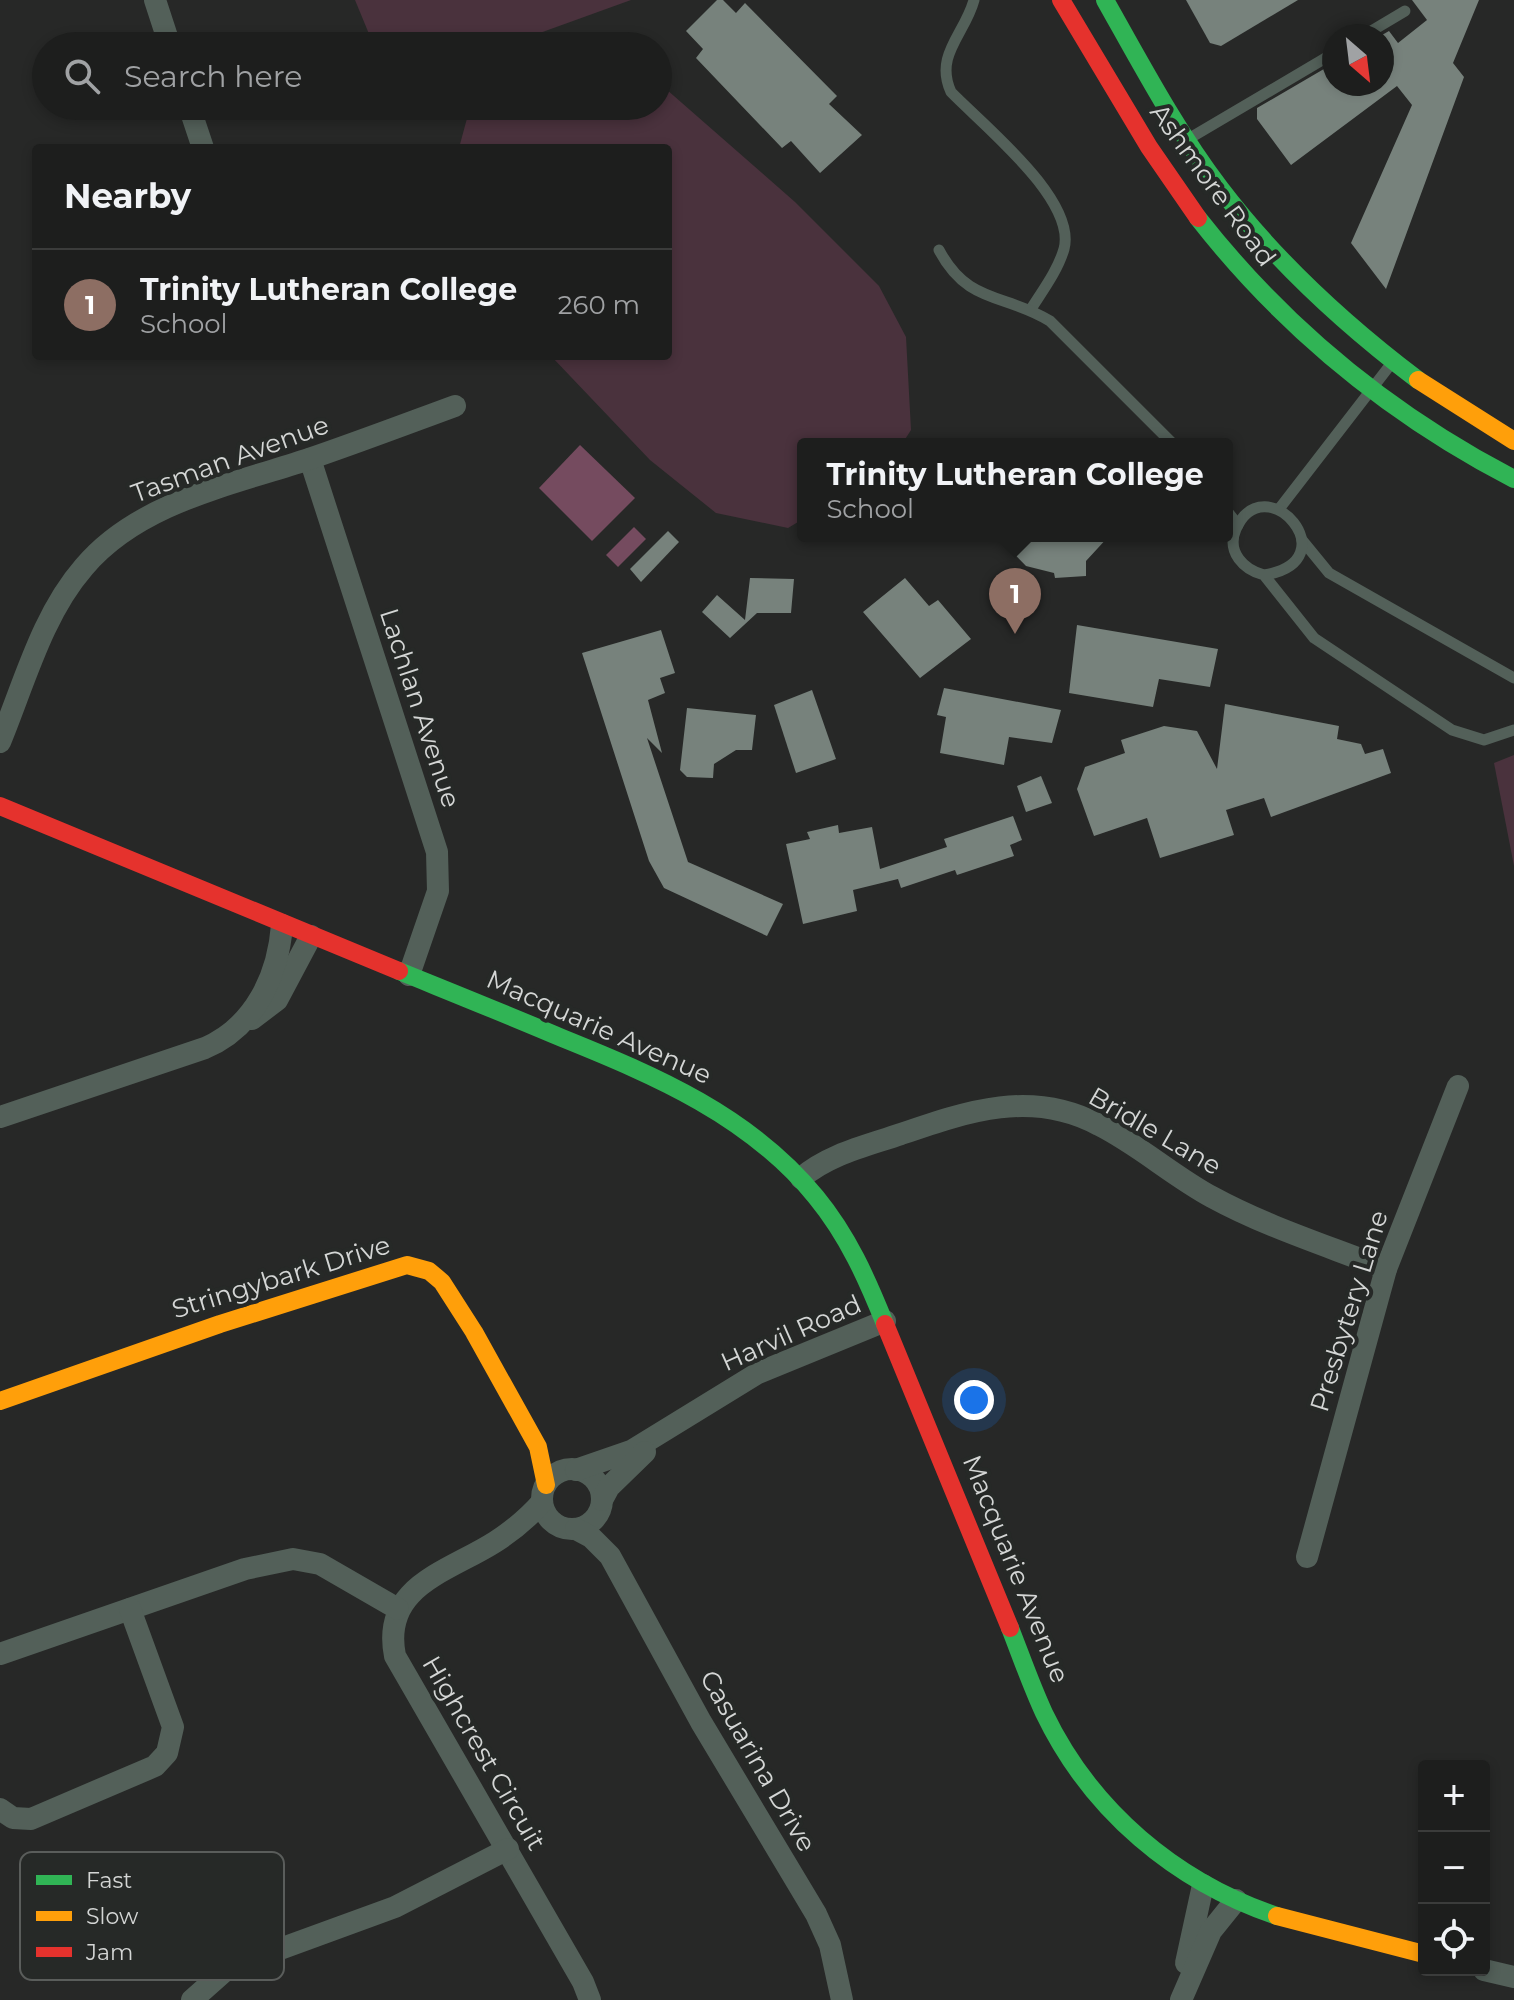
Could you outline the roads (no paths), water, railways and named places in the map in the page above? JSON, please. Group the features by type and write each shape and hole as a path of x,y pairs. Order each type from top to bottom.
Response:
{"street":[{"path":"155,0 165,32"},
{"name":"Ashmore Road","path":"1061,0 1149,147 1218,244 1282,316 1370,390 1424,429 1514,479"},
{"name":"Ashmore Road","path":"1105,0 1186,140 1272,254 1320,302 1392,362 1514,441"},
{"path":"194,120 202,144"},
{"name":"Tasman Avenue","path":"0,742 63,595 102,548 161,510 455,406"},
{"name":"Lachlan Avenue","path":"310,459 437,852 438,891 409,975"},
{"name":"Macquarie Avenue","path":"0,806 282,925 655,1076 743,1125 801,1178 843,1232 885,1321 1024,1664 1064,1749 1087,1782 1141,1839 1203,1885 1289,1920 1418,1952"},
{"path":"247,1020 274,965 282,925"},
{"path":"0,1117 205,1048 232,1034 277,1000 311,936"},
{"name":"Presbytery Lane","path":"1307,1557 1386,1269 1458,1086"},
{"name":"Bridle Lane","path":"801,1178 831,1158 972,1110 1008,1104 1038,1105 1073,1113 1101,1125 1194,1188 1228,1206 1386,1269"},
{"name":"Stringybark Drive","path":"0,1401 220,1324 407,1265 429,1271 442,1282 538,1447 544,1493"},
{"name":"Harvil Road","path":"572,1470 618,1457 758,1373 885,1321"},
{"name":"Harvil Road","path":"601,1504 624,1471 679,1422"},
{"name":"Stringybark Drive","path":"538,1447 572,1470"},
{"path":"0,1654 245,1569 293,1559 320,1564 398,1609 427,1580 497,1541 544,1493 552,1477 572,1470 592,1477 601,1504 590,1523 497,1541"},
{"path":"544,1493 565,1526"},
{"name":"Casuarina Drive","path":"601,1504 610,1556"},
{"name":"Casuarina Drive","path":"565,1526 591,1537 610,1556 708,1734 816,1914 830,1945 842,2000"},
{"path":"0,1809 13,1818 31,1819 155,1766 167,1753 173,1727 130,1609"},
{"name":"Highcrest Circuit","path":"398,1609 392,1628 395,1656 508,1849 583,1982 590,2000"},
{"path":"284,1948 395,1907 508,1849"},
{"path":"1183,1992 1185,1968 1203,1885"},
{"path":"1183,1992 1211,1931 1236,1900"},
{"path":"1490,1971 1514,1977"},
{"path":"192,2000 214,1980"}],"lane":[{"path":"974,0 950,45 945,60 946,81 951,92 1045,185 1066,223 1065,247 1031,309"},
{"path":"1383,24 1405,11"},
{"path":"1186,140 1322,60"},
{"path":"939,250 953,276 1006,304 1031,309 1050,321 1167,438"},
{"path":"1279,509 1392,362"},
{"path":"1514,678 1329,573 1302,540 1293,518 1279,509 1258,509 1238,525 1233,543 1238,559 1246,568 1264,575 1314,638 1452,730 1484,740 1514,730"},
{"path":"1233,519 1238,525"},
{"path":"1264,575 1281,572 1291,566 1297,558 1302,540"}],"place":[{"name":"Trinity Lutheran College","path":"1015,634"}]}
